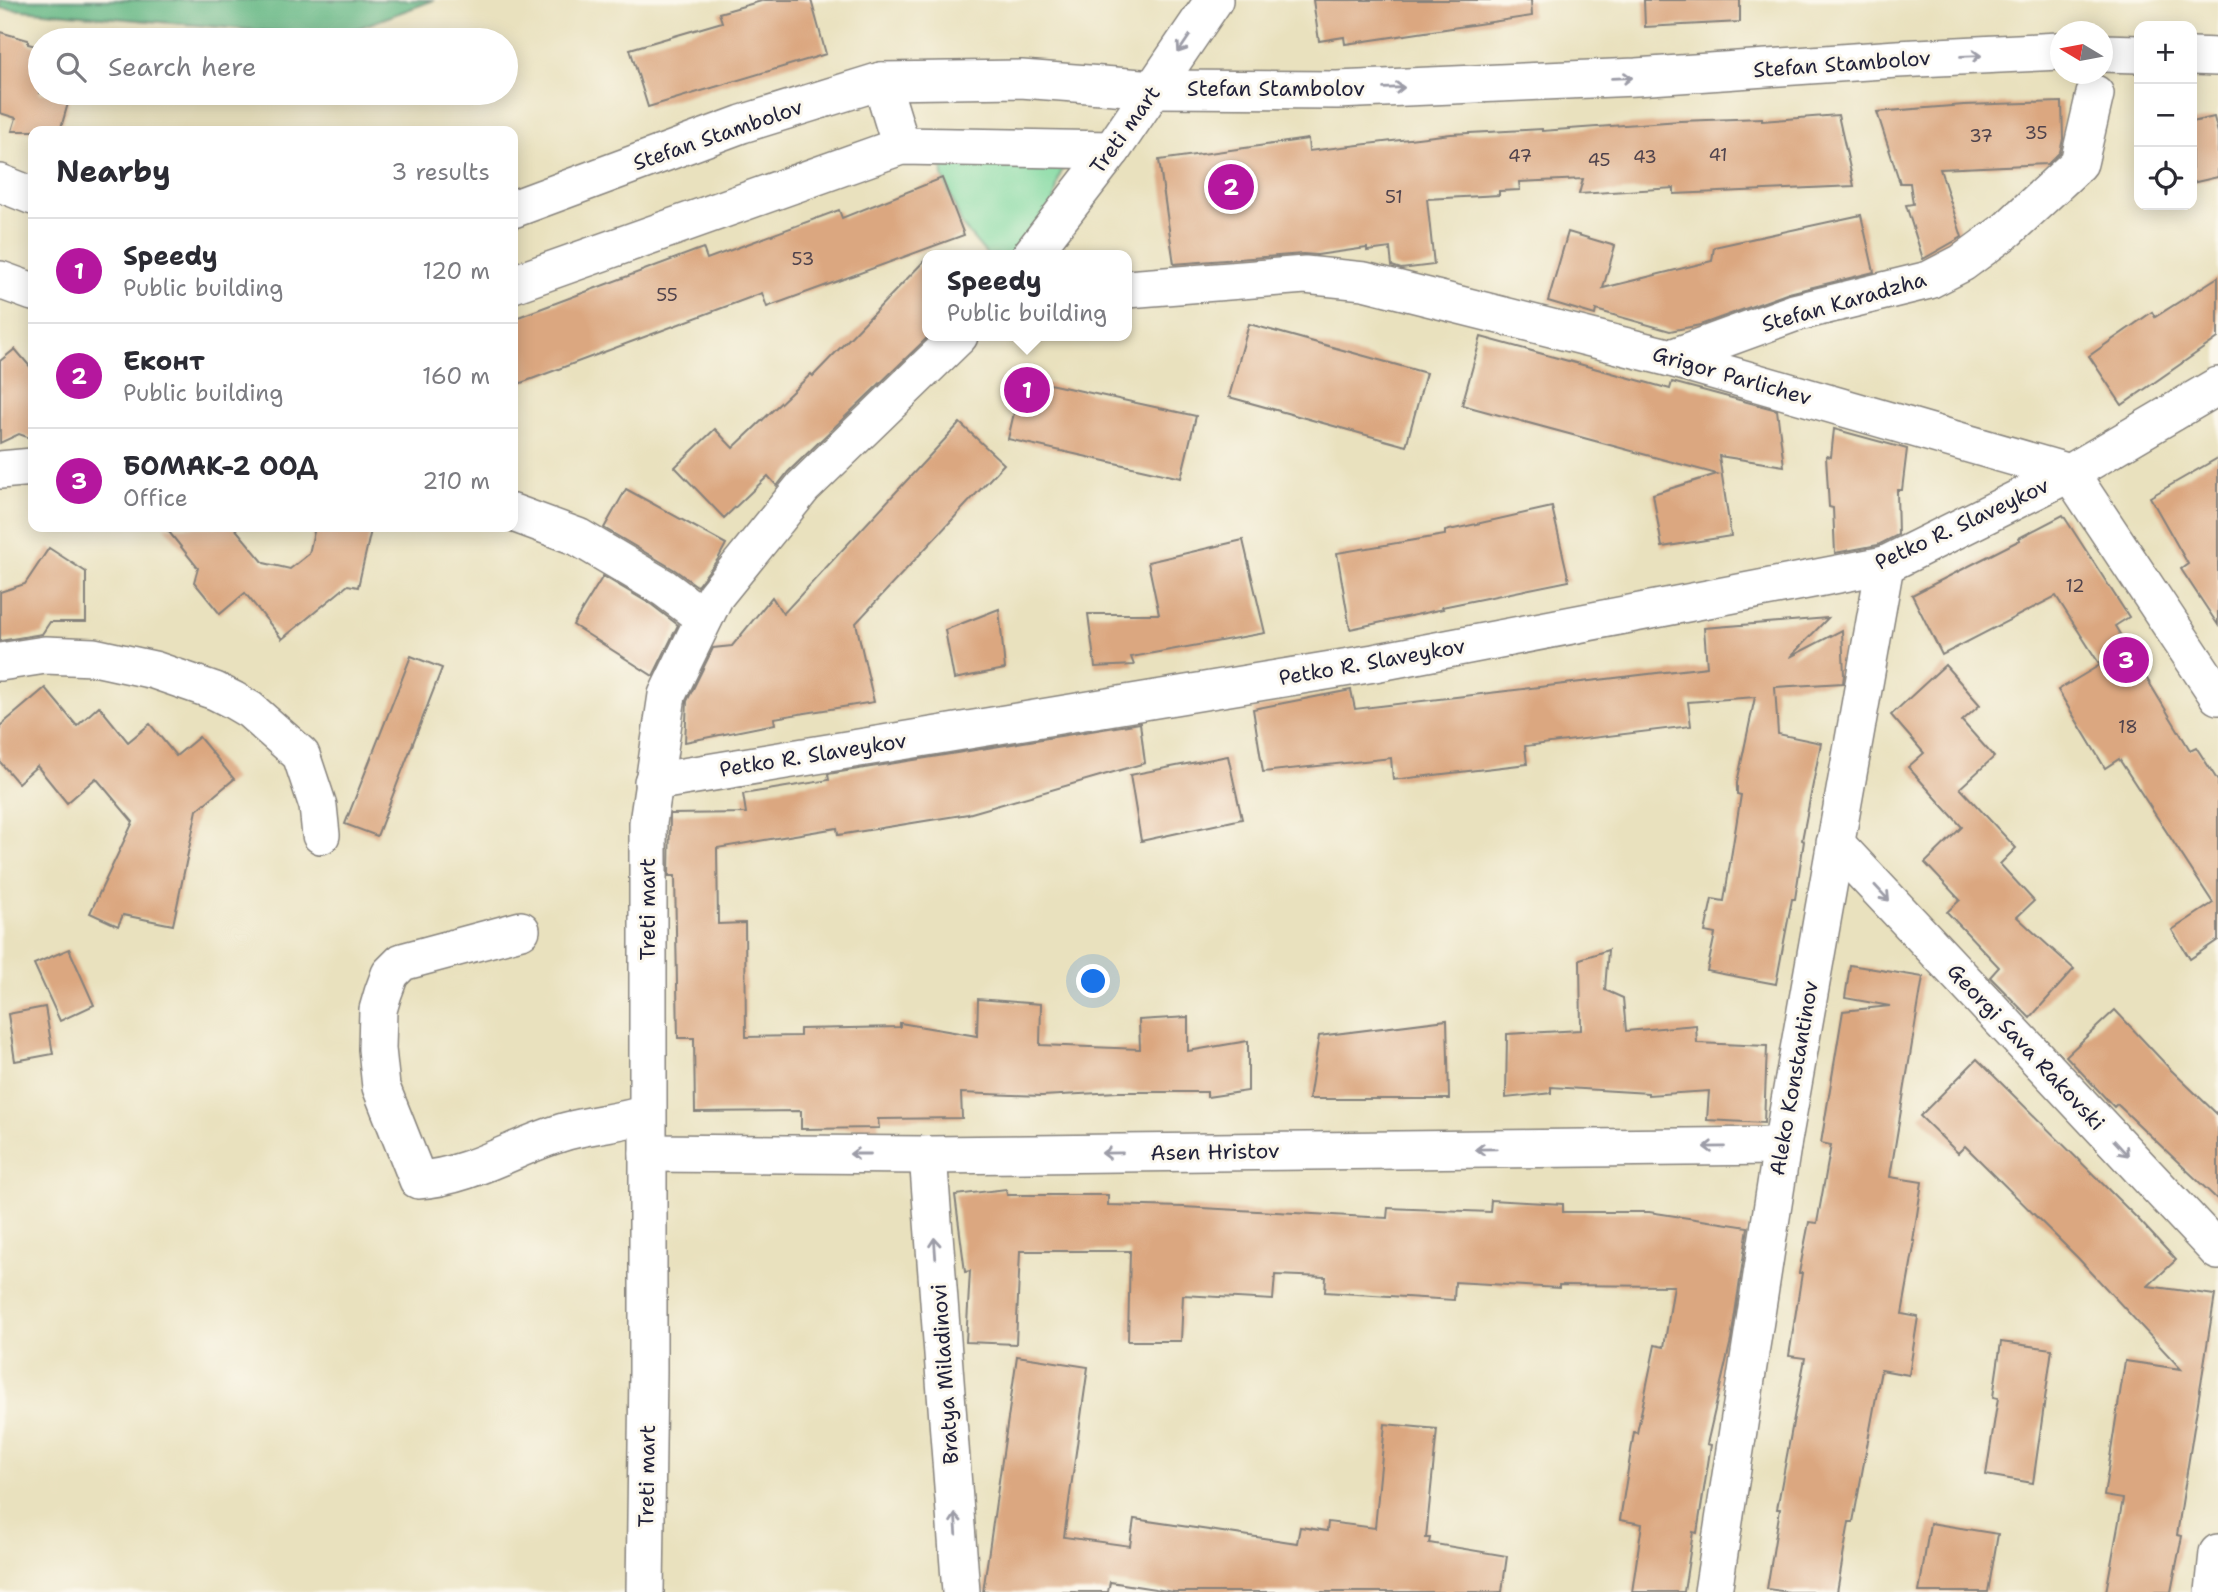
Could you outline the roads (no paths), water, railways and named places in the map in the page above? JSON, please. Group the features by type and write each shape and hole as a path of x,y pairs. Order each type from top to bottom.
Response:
{"street":[{"name":"Treti mart","path":"1035,250 1112,150 1214,0"},
{"name":"Stefan Stambolov","path":"518,207 742,124 881,81 1021,79 1155,89 1337,90 1636,77 2050,51"},
{"path":"2113,53 2134,54"},
{"path":"2197,56 2218,57"},
{"path":"881,81 901,146"},
{"name":"Stefan Karadzha","path":"1671,358 1794,313 1929,279 1962,263 2008,229 2079,163 2095,94"},
{"path":"518,282 901,146 1112,150"},
{"path":"0,183 28,194"},
{"name":"Grigor Parlichev","path":"1132,289 1305,275 1364,281 1671,358 2070,473"},
{"path":"0,279 28,290"},
{"name":"Treti mart","path":"645,1592 649,823 667,695 715,596 803,487 954,341"},
{"name":"Petko R. Slaveykov","path":"653,782 1374,663 1885,565 2070,473 2218,386"},
{"path":"2070,473 2218,696"},
{"path":"518,515 578,537 664,589 704,618"},
{"name":"Aleko Konstantinov","path":"1713,1592 1782,1146 1885,565"},
{"path":"0,662 45,655 94,657 154,670 233,700 250,710 301,755 318,806 321,835"},
{"name":"Georgi Sava Rakovski","path":"1835,843 2218,1251"},
{"path":"521,930 402,961 390,974 378,1010 377,1049 381,1087 418,1180 439,1179 566,1131 647,1114"},
{"name":"Asen Hristov","path":"648,1153 928,1155 1782,1146"},
{"name":"Bratya Miladinovi","path":"928,1155 961,1592"},
{"path":"2214,1592 2218,1553"}],"place":[{"name":"Еконт","path":"1231,187"},
{"name":"Speedy","path":"1027,390"},
{"name":"БОМАК-2 ООД","path":"2126,660"}]}
